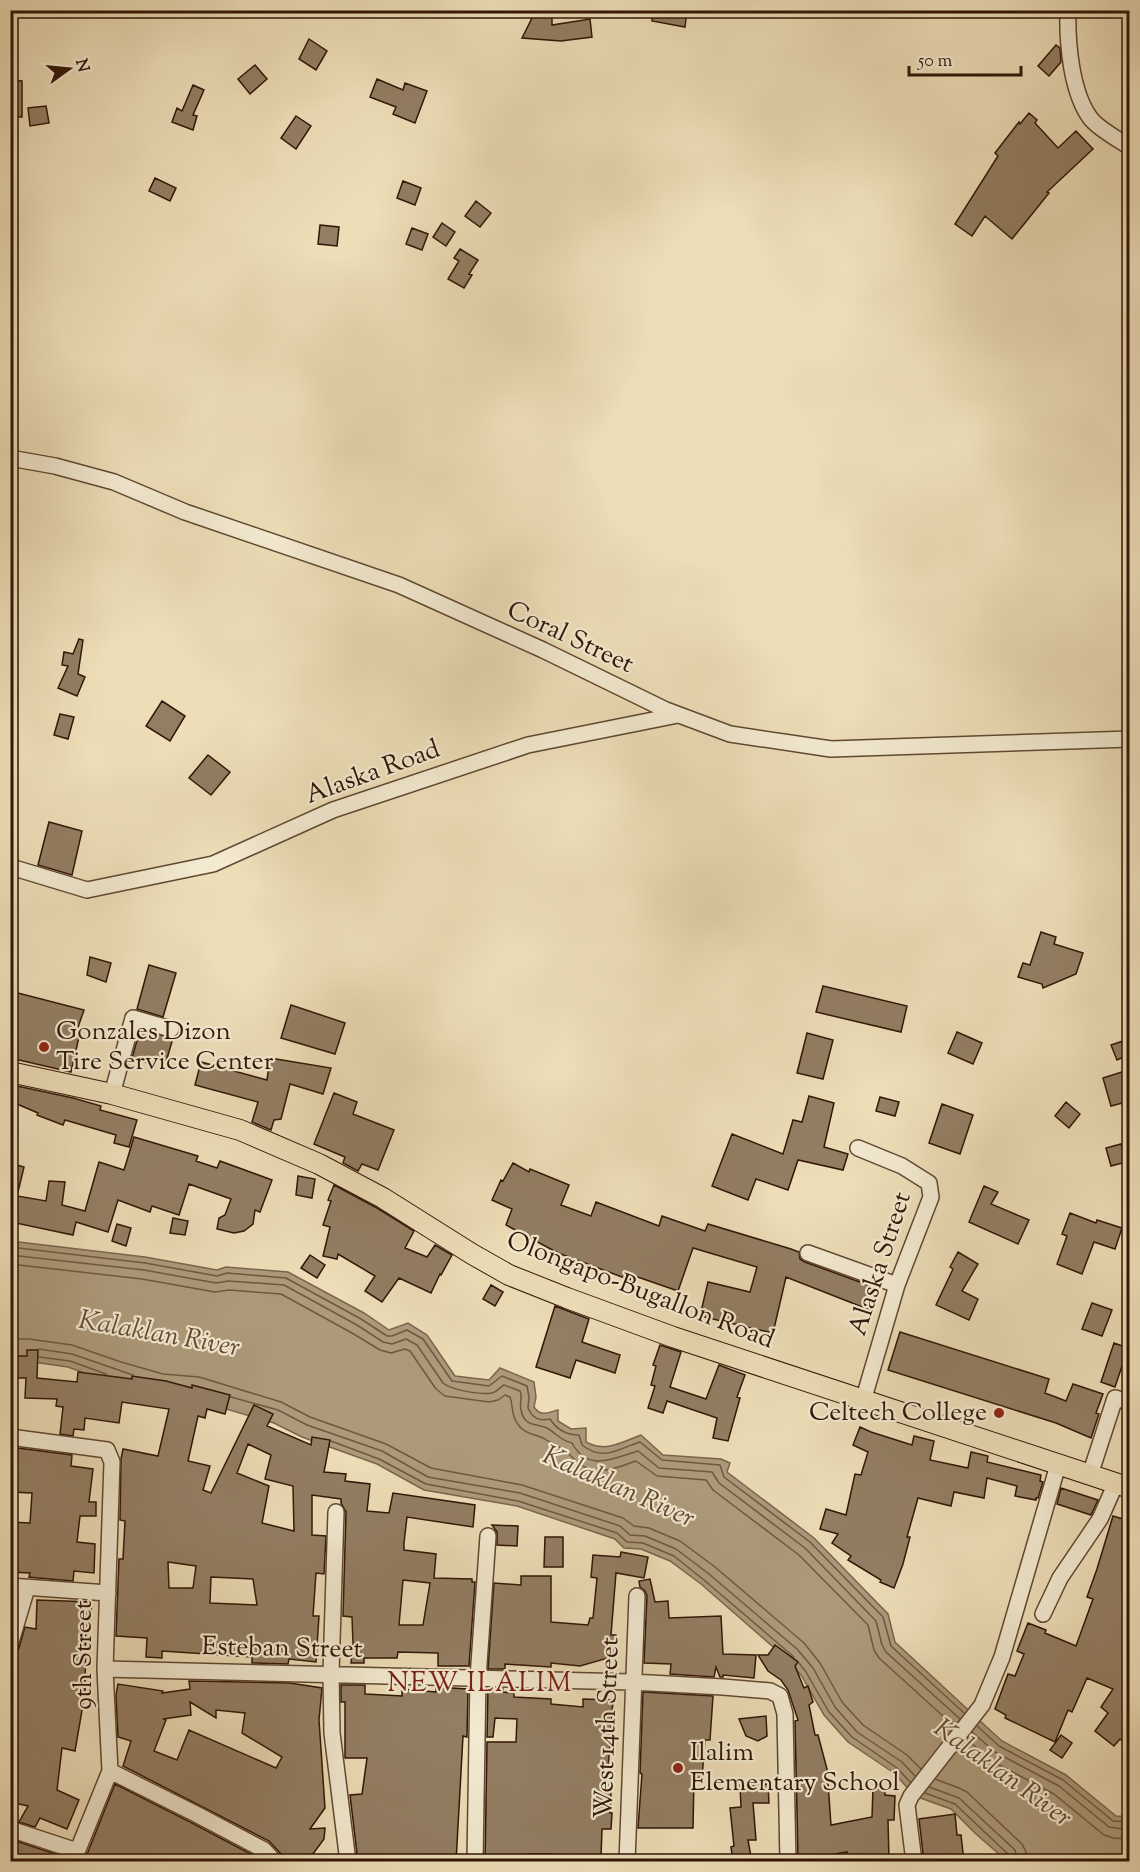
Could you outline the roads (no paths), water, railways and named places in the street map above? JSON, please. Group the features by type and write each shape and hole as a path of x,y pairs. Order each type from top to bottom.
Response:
{"main road":[{"name":"Olongapo-Bugallon Road","path":"10,1072 112,1094 240,1130 319,1164 383,1198 472,1254 519,1279 673,1337 1123,1485"}],"street":[{"path":"1068,10 1068,35 1077,89 1092,120 1102,133 1130,147"},
{"name":"Coral Street","path":"10,458 55,466 114,482 185,512 399,585 679,715 730,734 831,749 1130,739"},
{"name":"Alaska Road","path":"10,871 12,867 87,890 213,864 333,810 528,745 679,715"},
{"path":"112,1094 133,1018 171,1029"},
{"name":"Alaska Street","path":"858,1148 902,1166 929,1183 931,1197 897,1285 863,1401"},
{"path":"808,1253 897,1285"},
{"path":"1090,1475 1115,1398 1130,1402"},
{"name":"9th Street","path":"10,1437 100,1449 109,1452 112,1462 105,1669 110,1771 75,1856"},
{"path":"914,1862 907,1805 911,1796 982,1705 1002,1657 1058,1465"},
{"path":"1043,1614 1060,1578 1123,1485"},
{"path":"336,1512 331,1673 332,1733 348,1862"},
{"path":"475,1862 478,1678 488,1536"},
{"path":"10,1586 108,1593"},
{"path":"10,1645 27,1588"},
{"name":"West 14th Street","path":"627,1862 637,1596"},
{"name":"Esteban Street","path":"105,1669 632,1682 770,1691 780,1696 784,1714 788,1862"},
{"path":"110,1771 264,1850 274,1862"},
{"path":"10,1829 75,1856"}],"water":[{"name":"Kalaklan River","path":"10,1241 145,1257 217,1270 226,1267 288,1272 364,1313 389,1330 408,1323 427,1335 455,1376 489,1380 500,1368 534,1382 536,1397 534,1407 544,1413 558,1410 558,1421 571,1429 586,1428 586,1442 600,1447 621,1443 641,1435 663,1455 721,1459 730,1463 727,1472 814,1538 888,1614 895,1642 1002,1741 1066,1775 1116,1816 1129,1817 1129,1861 1007,1861 951,1809 915,1796 894,1773 848,1742 824,1715 801,1675 787,1659 701,1584 670,1561 641,1549 624,1548 615,1539 517,1506 424,1490 377,1464 302,1437 274,1423 192,1399 115,1384 68,1367 26,1361 11,1362"}],"place":[{"name":"Gonzales Dizon Tire Service Center","path":"44,1047"},
{"name":"Celtech College","path":"999,1413"},
{"name":"Ilalim Elementary School","path":"678,1768"}],"district":[{"name":"NEW ILALIM","path":"480,1684"}]}
